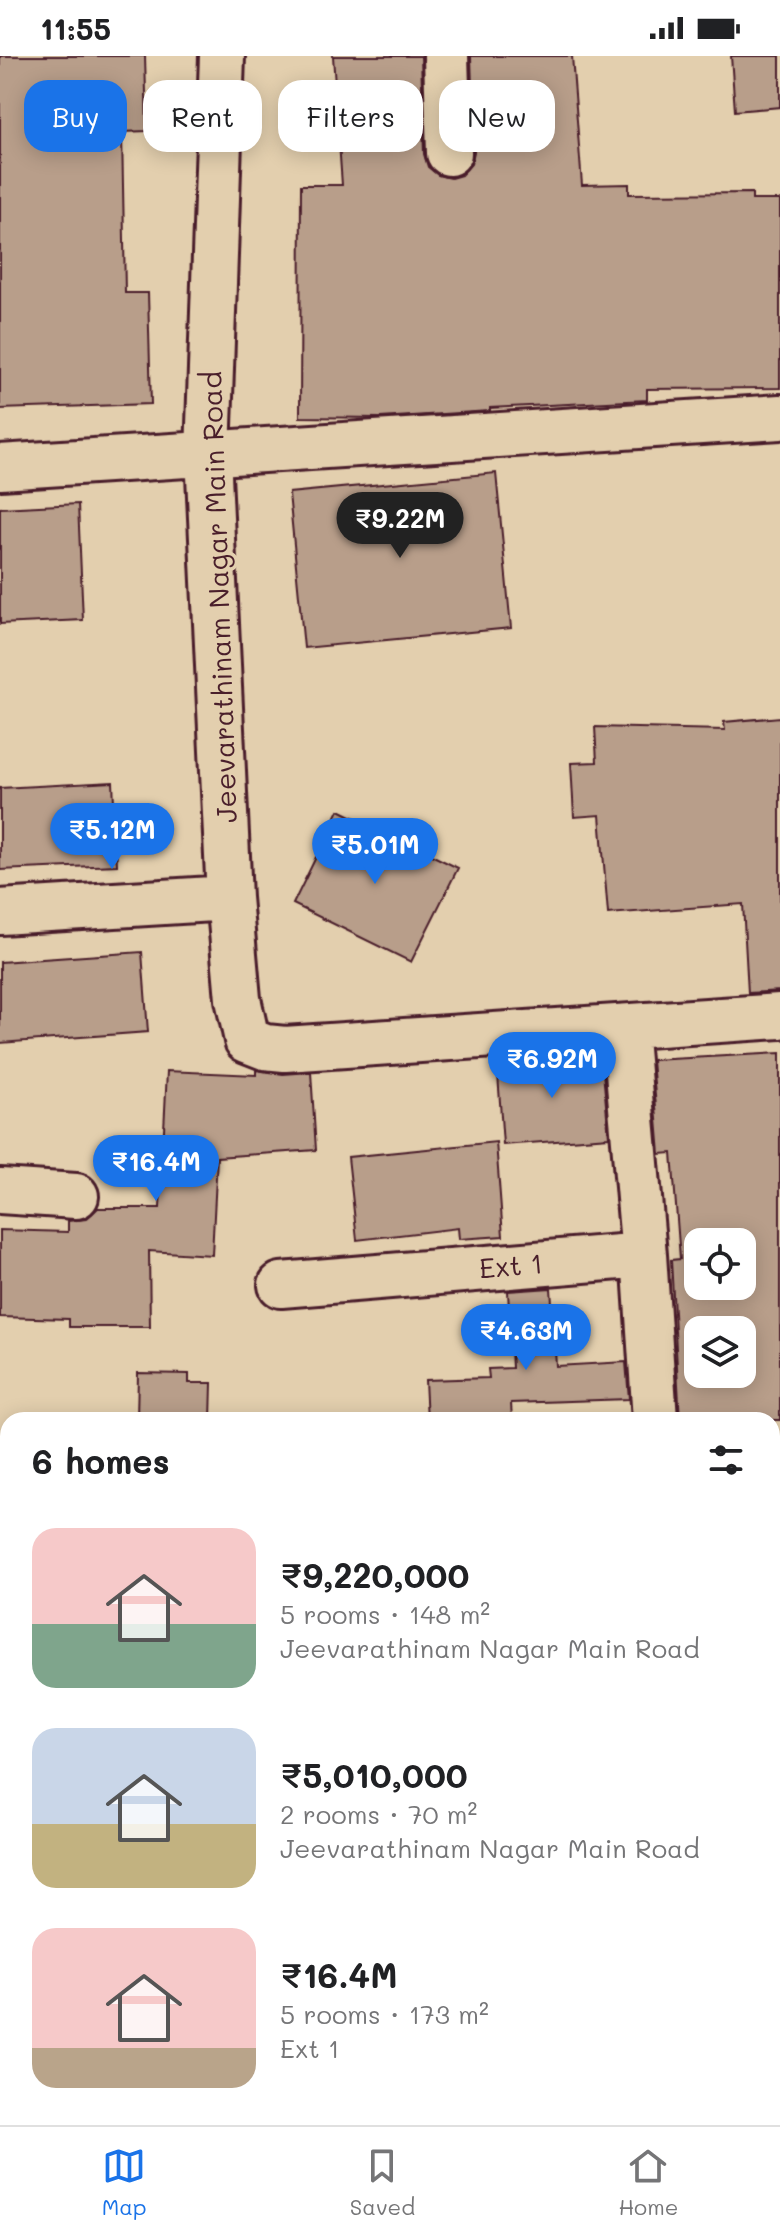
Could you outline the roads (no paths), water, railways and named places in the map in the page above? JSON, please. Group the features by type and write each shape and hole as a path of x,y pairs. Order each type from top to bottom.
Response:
{"street":[{"name":"Jeevarathinam Nagar Main Road","path":"222,56 208,454 229,898 242,1023 247,1040 265,1047 285,1049 624,1027"},
{"path":"446,56 449,153"},
{"path":"0,467 780,417"},
{"path":"0,912 229,898"},
{"path":"654,1412 624,1027 780,1016"},
{"path":"0,1191 76,1196"},
{"name":"Ext 1","path":"281,1285 644,1255"}]}
